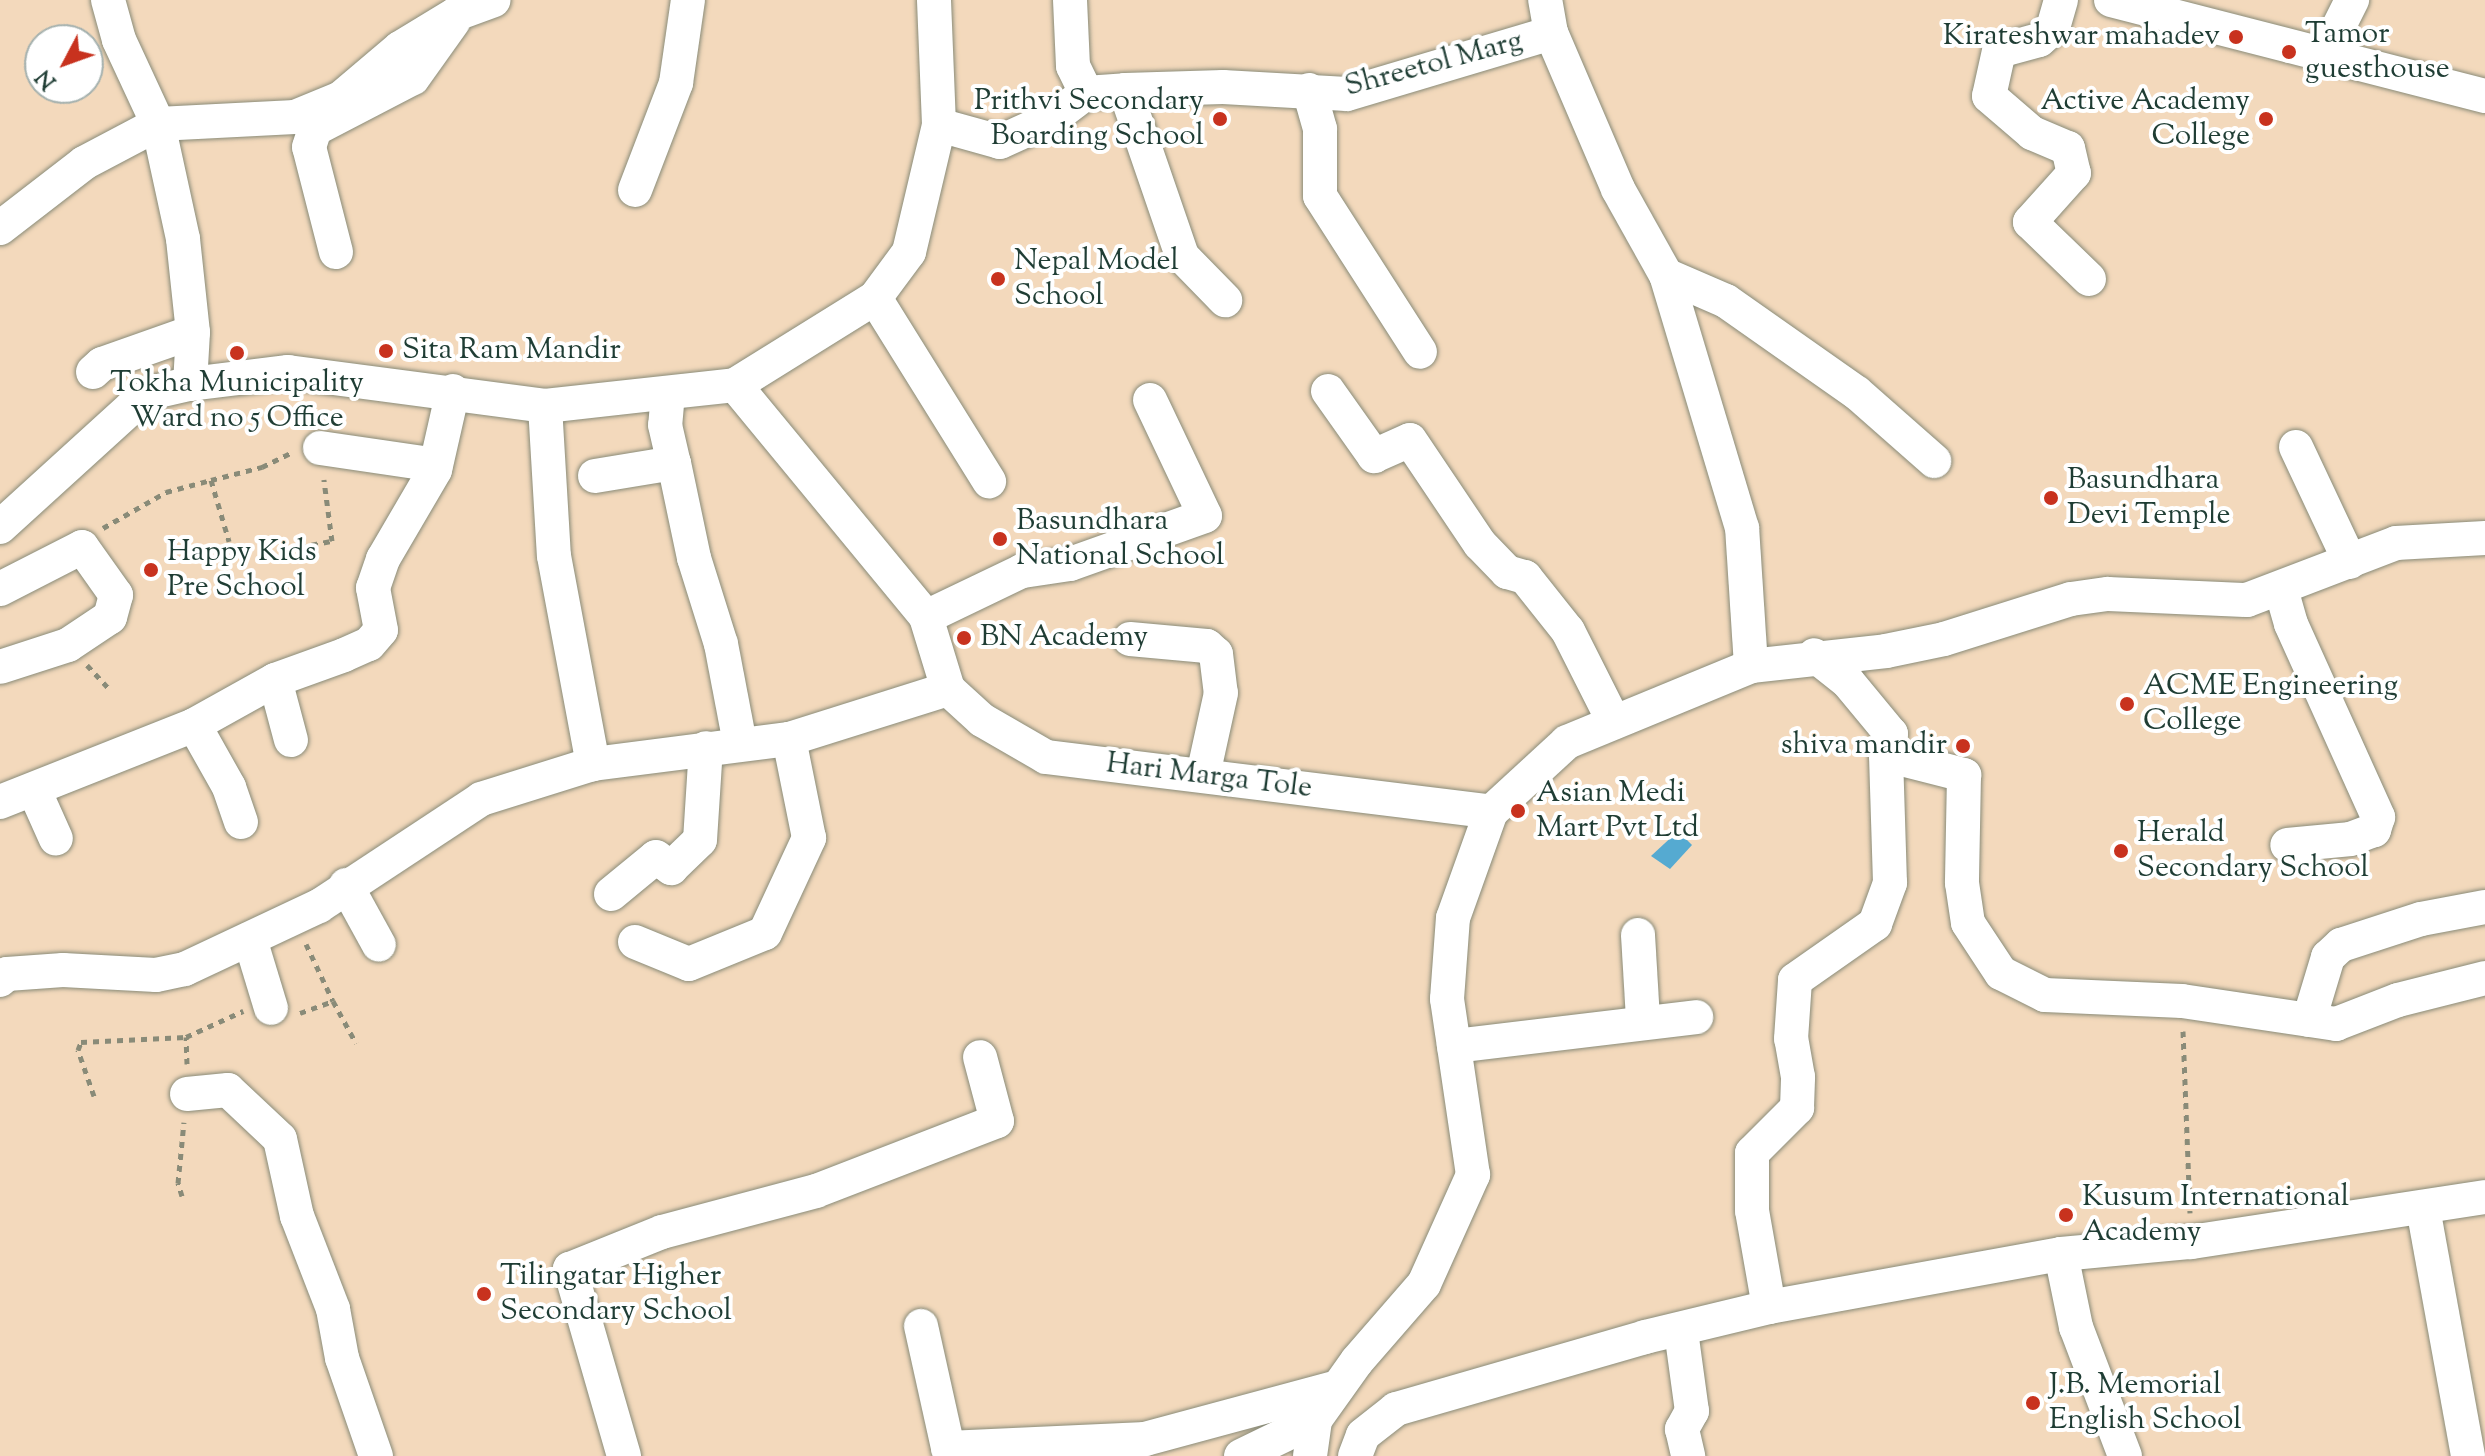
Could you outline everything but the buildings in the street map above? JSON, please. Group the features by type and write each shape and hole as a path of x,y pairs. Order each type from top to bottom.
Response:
{"street":[{"path":"108,0 119,40 158,124 183,239 193,332 190,384"},
{"path":"635,190 676,83 688,0"},
{"path":"0,527 132,407 154,392 190,384 288,372 453,391 545,406 735,385 875,298 909,252 939,125 934,0"},
{"path":"939,125 1000,142 1053,118 1086,93 1073,66 1070,0"},
{"path":"2061,0 2053,28 2039,40 1999,51 1989,96 2032,133 2068,148 2074,173 2030,222 2089,279"},
{"path":"2111,0 2485,96"},
{"path":"2324,56 2352,0"},
{"path":"0,228 84,163 158,124 295,117 341,98 400,48 481,5"},
{"path":"336,252 309,147 315,129 413,78 446,38 481,5"},
{"path":"1548,16 1618,189 1666,275 1742,528 1751,666"},
{"name":"Shreetol Marg","path":"1086,93 1125,90 1364,90 1548,16"},
{"path":"1125,90 1182,256 1225,300"},
{"path":"1309,90 1320,129 1320,196 1420,352"},
{"path":"1666,275 1726,301 1857,393 1934,461"},
{"path":"875,298 989,481"},
{"path":"93,372 102,364 193,332"},
{"path":"0,980 7,974 63,970 156,975 185,969 319,906 346,885 481,799 593,764 789,739 948,689 926,617 735,385"},
{"path":"0,802 35,792 68,772 194,725 275,680 369,644 381,630 373,588 383,559 436,465 453,391"},
{"path":"1328,391 1374,456 1410,440 1480,544 1507,572 1525,577 1568,631 1614,722"},
{"path":"668,393 665,425 697,571 721,644 740,744"},
{"path":"926,617 1022,571 1070,564 1205,516 1150,400"},
{"path":"545,406 554,556 593,764"},
{"path":"2296,447 2350,562"},
{"path":"320,448 436,465"},
{"path":"595,476 674,463"},
{"path":"1310,1456 1315,1420 1338,1387 1424,1284 1473,1175 1447,999 1453,918 1491,812 1567,742 1751,666 1814,655 1886,651 1944,639 2071,599 2108,594 2247,600 2396,543 2485,538"},
{"path":"0,589 82,547 116,595 110,617 68,645 0,667"},
{"path":"2281,589 2291,624 2378,817 2374,830 2351,839 2287,845"},
{"path":"1130,639 1207,646 1216,654 1221,693 1210,724 1203,775"},
{"path":"1769,1307 1752,1211 1752,1153 1797,1108 1791,1039 1795,980 1875,924 1890,883 1886,755 1891,734 1848,682 1814,655"},
{"path":"275,680 291,740"},
{"name":"Hari Marga Tole","path":"948,689 982,720 1046,757 1491,812"},
{"path":"194,725 229,787 241,822"},
{"path":"635,942 689,964 765,933 809,838 789,739"},
{"path":"611,894 656,857 671,868 700,840 706,748"},
{"path":"1886,755 1964,775 1962,883 1968,923 2001,973 2045,995 2182,1001 2336,1024 2364,1018 2398,1000 2485,978"},
{"path":"35,792 56,839"},
{"path":"346,885 379,945"},
{"path":"2309,1020 2328,957 2341,945 2421,919 2485,907"},
{"path":"1638,935 1643,1020"},
{"path":"250,939 271,1008"},
{"path":"1454,1046 1643,1020 1696,1017"},
{"path":"624,1456 570,1269 662,1232 816,1191 997,1121 980,1057"},
{"path":"187,1094 228,1090 280,1139 297,1216 333,1309 342,1358 376,1456"},
{"path":"1355,1456 1363,1435 1396,1409 1645,1337 1681,1331 1769,1307 2061,1254 2191,1242 2485,1197"},
{"path":"2423,1208 2468,1456"},
{"path":"2061,1254 2076,1327 2125,1456"},
{"path":"921,1326 948,1448 1145,1439 1338,1387"},
{"path":"1681,1331 1692,1411 1682,1429 1688,1456"},
{"path":"1241,1456 1315,1420"}],"path":[{"path":"82,547 93,533 166,492 262,467 291,452 320,448 332,541 300,547"},
{"path":"211,480 229,541"},
{"path":"292,917 333,1001"},
{"path":"2182,1001 2191,1242"},
{"path":"94,1096 78,1050 81,1042 186,1037"},
{"path":"182,1196 178,1183 187,1094"}],"water":[{"path":"1678,831 1692,845 1670,869 1651,856"}],"place":[{"name":"Kirateshwar mahadev","path":"2236,37"},
{"name":"Tamor guesthouse","path":"2289,52"},
{"name":"Prithvi Secondary Boarding School","path":"1220,119"},
{"name":"Active Academy College","path":"2266,119"},
{"name":"Nepal Model School","path":"998,279"},
{"name":"Sita Ram Mandir","path":"386,351"},
{"name":"Tokha Municipality Ward no 5 Office","path":"237,353"},
{"name":"Basundhara Devi Temple","path":"2051,498"},
{"name":"Basundhara National School","path":"1000,539"},
{"name":"Happy Kids Pre School","path":"151,570"},
{"name":"BN Academy","path":"964,638"},
{"name":"ACME Engineering College","path":"2127,704"},
{"name":"shiva mandir","path":"1963,746"},
{"name":"Asian Medi Mart Pvt Ltd","path":"1518,811"},
{"name":"Herald Secondary School","path":"2121,851"},
{"name":"Kusum International Academy","path":"2066,1215"},
{"name":"Tilingatar Higher Secondary School","path":"484,1294"},
{"name":"J.B. Memorial English School","path":"2033,1403"}]}
